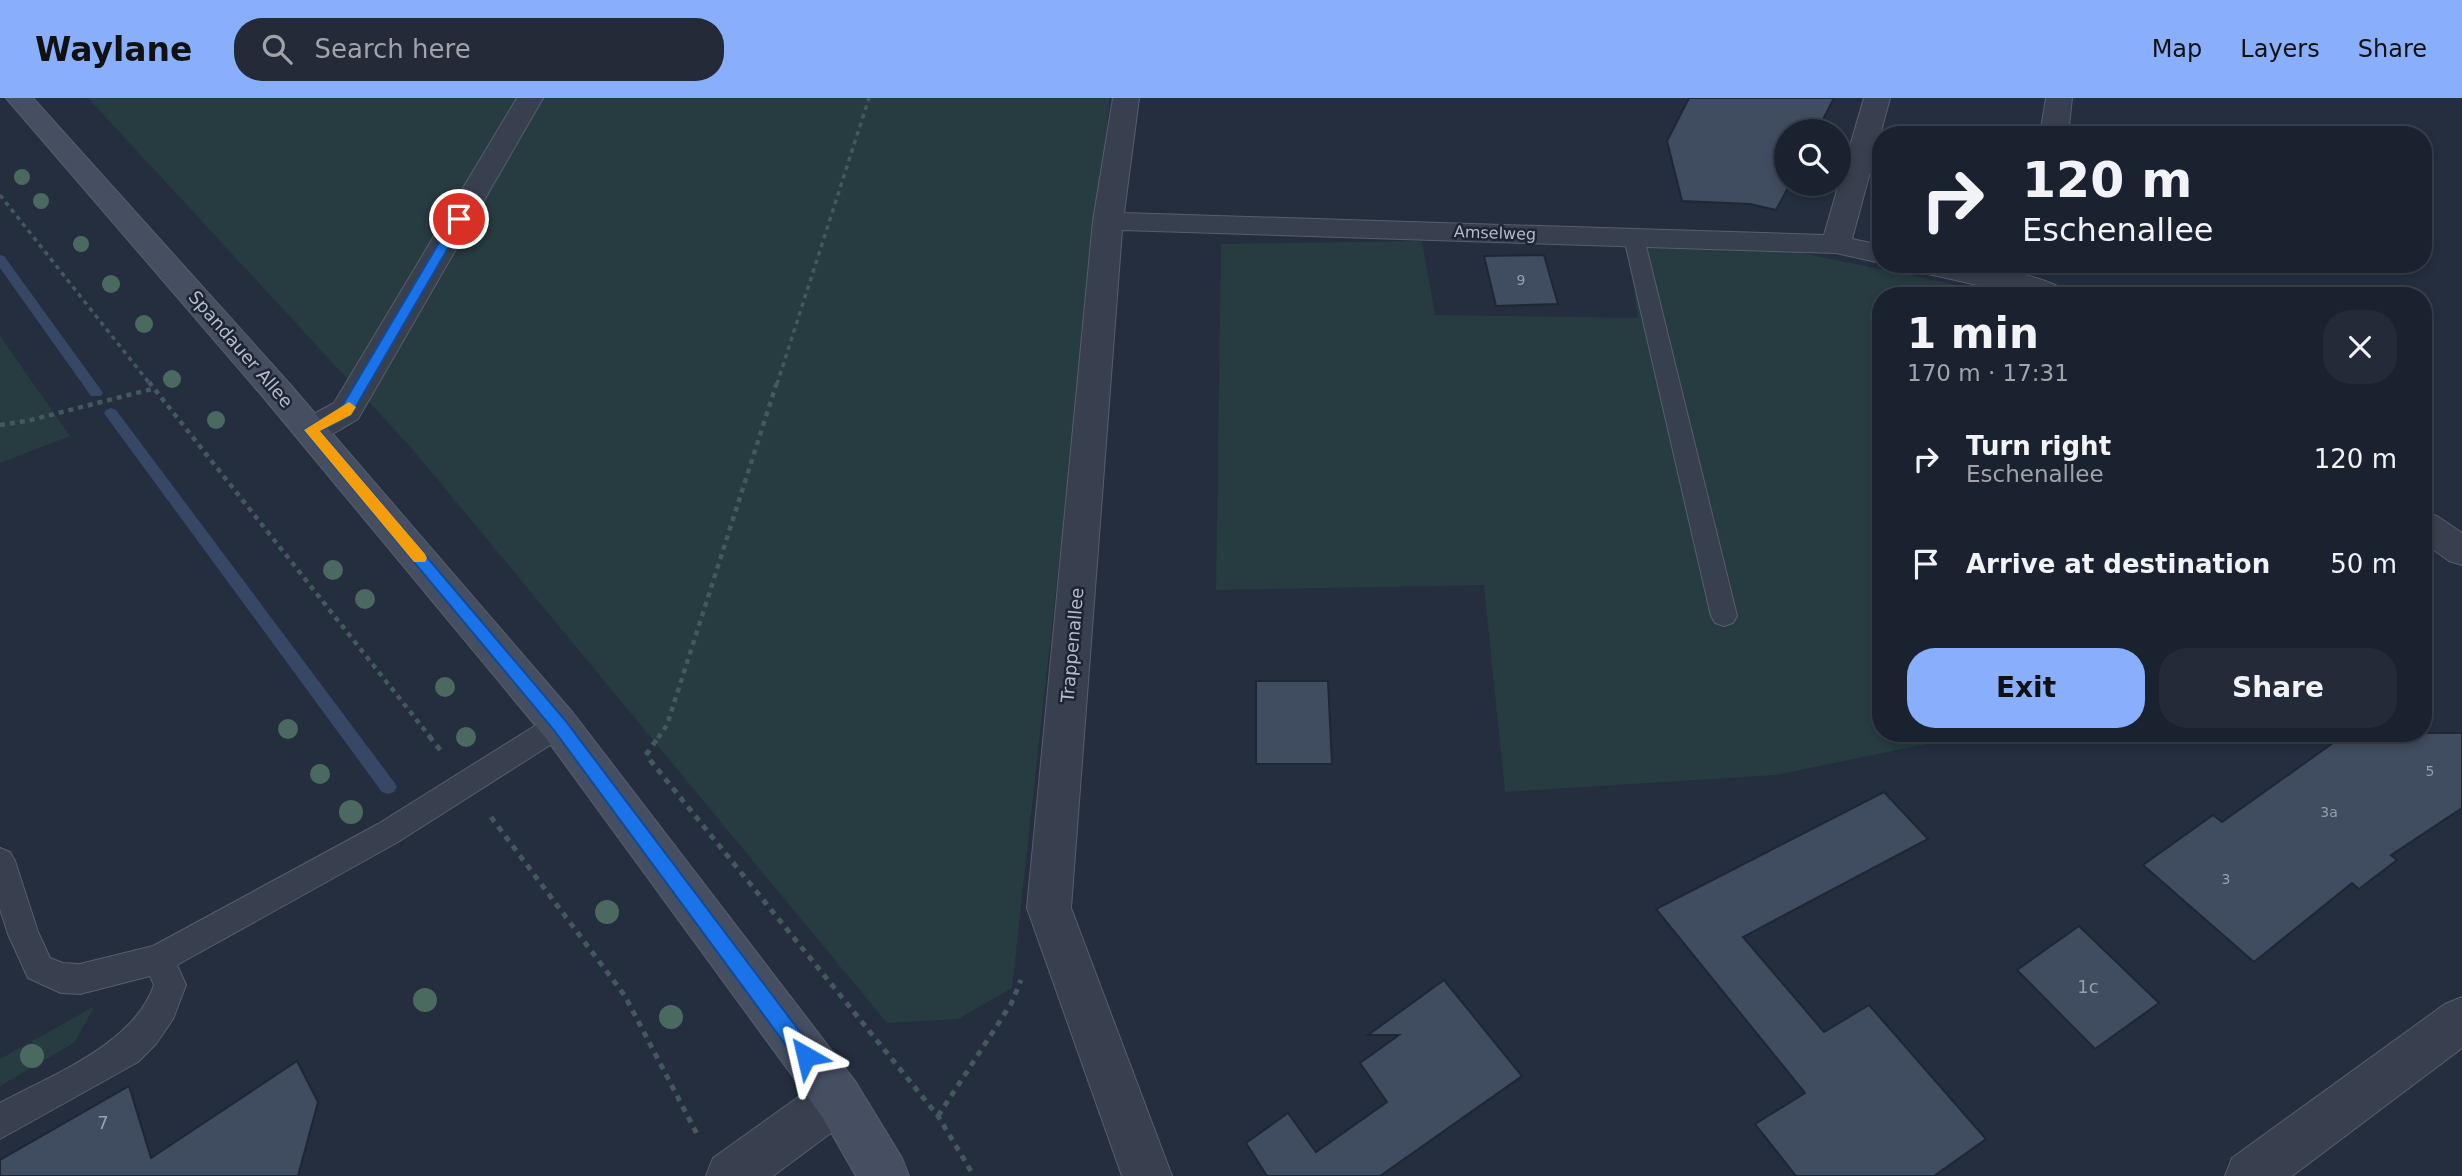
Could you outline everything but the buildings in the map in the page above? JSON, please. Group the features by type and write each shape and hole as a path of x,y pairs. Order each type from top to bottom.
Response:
{"main road":[{"name":"Spandauer Allee","path":"19,98 311,430 559,724 838,1098 884,1176"}],"street":[{"path":"311,430 346,411 530,98"},
{"name":"Trappenallee","path":"1126,98 1108,221 1049,908 1147,1176"},
{"path":"1836,244 1877,98"},
{"path":"2055,126 2059,98"},
{"name":"Amselweg","path":"1108,221 1836,244 1872,252"},
{"path":"1981,273 2043,283"},
{"path":"2432,530 2462,551"},
{"path":"2250,1176 2462,1020"},
{"path":"731,1176 838,1098"}],"lane":[{"path":"1634,238 1724,616"},
{"path":"0,860 23,934 39,968 61,978 80,979 159,959 388,833 559,724"},
{"path":"0,1122 126,1051 145,1033 162,1008 170,985 159,959"}],"path":[{"path":"646,755 667,725 869,98"},
{"path":"0,195 466,783 625,996 700,1140"},
{"path":"0,425 27,421 153,388"},
{"path":"974,1176 937,1116 1011,1004 1049,908"}],"green space":[{"path":"88,98 1110,98 1012,988 958,1019 887,1023 415,452"},
{"path":"1422,241 1435,315 1638,318 1628,245 1797,252 1872,267 1872,273 1899,273 1966,287 1872,287 1872,742 1936,742 1776,775 1505,792 1484,585 1216,590 1221,244"},
{"path":"0,336 70,436 0,463"},
{"path":"95,1006 74,1043 0,1086 0,1059"}],"waterway":[{"path":"0,259 96,393"},
{"path":"111,413 388,787"}],"slow traffic":[{"path":"349,407 311,430 420,558"}],"route":[{"path":"459,219 346,411 311,430 559,724 806,1056"}]}
